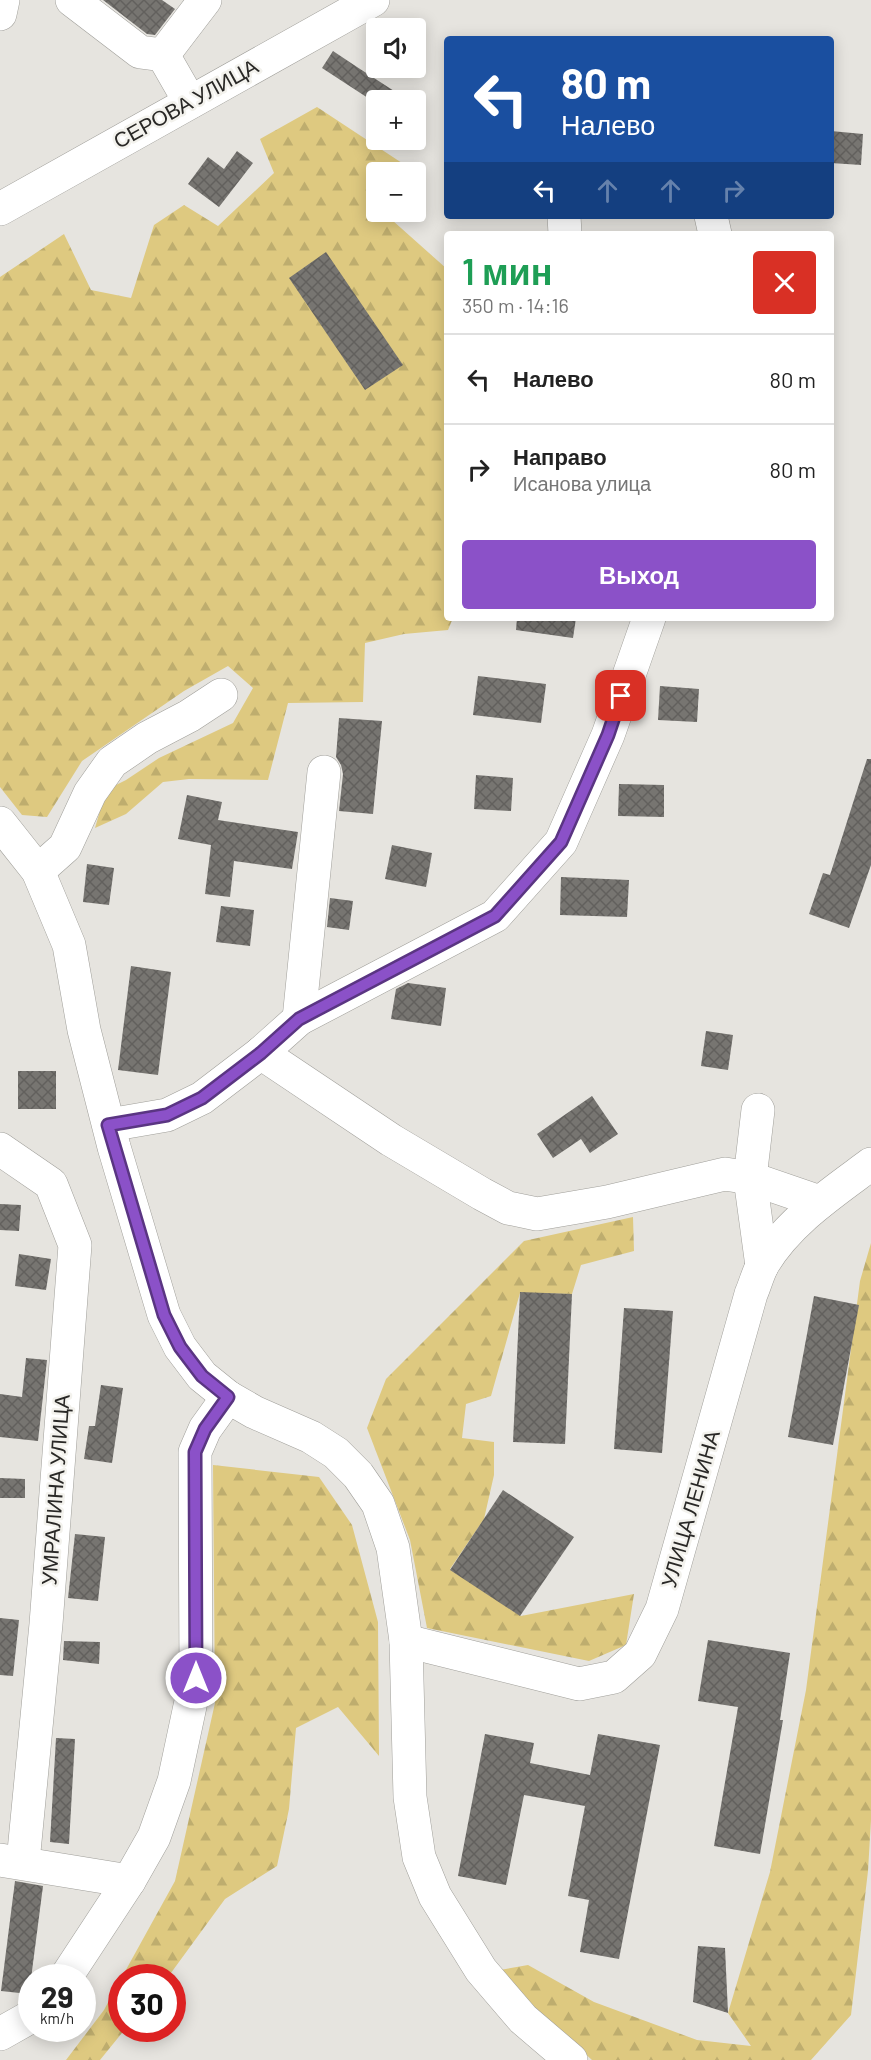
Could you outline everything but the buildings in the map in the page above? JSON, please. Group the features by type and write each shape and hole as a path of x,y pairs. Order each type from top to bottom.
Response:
{"street":[{"path":"0,14 3,0"},
{"path":"72,0 140,52 163,55"},
{"path":"163,55 205,0"},
{"name":"СЕРОВА УЛИЦА","path":"0,209 373,0"},
{"path":"163,55 190,102"},
{"path":"108,1125 167,1115 202,1098 261,1053 299,1019 495,916 561,842 608,735 648,621"},
{"path":"38,872 65,847 90,793 112,762 147,738 189,716 221,695"},
{"path":"299,1019 324,772"},
{"path":"0,823 38,872 69,945 84,1030 108,1125 164,1315 180,1347 202,1376 228,1397 254,1413 311,1437 336,1453 358,1475 378,1504 393,1548 406,1641 410,1797 419,1857 435,1896 481,1970 523,2019 571,2060"},
{"path":"261,1053 391,1140 508,1208 537,1214 607,1202 725,1174 750,1178 820,1202"},
{"path":"758,1110 750,1178 762,1266"},
{"name":"УМРАЛИНА УЛИЦА","path":"0,1149 51,1184 75,1245 46,1624 12,1861"},
{"name":"УЛИЦА ЛЕНИНА","path":"406,1641 579,1684 614,1677 640,1654 662,1609 751,1294 762,1266 782,1238 820,1202 871,1164"},
{"path":"75,1964 129,1881 154,1837 174,1781 196,1678 195,1452 205,1429 228,1397"},
{"path":"12,1861 129,1881"},
{"path":"0,2034 18,2024"}],"green space":[{"path":"317,107 366,139 366,150 382,150 400,162 366,162 366,222 394,222 444,266 444,621 452,621 448,630 404,634 365,643 363,702 288,703 268,780 189,779 163,782 126,814 95,828 106,790 159,758 233,723 253,688 228,666 184,691 82,761 47,817 22,815 0,787 0,277 64,234 91,290 131,298 154,225 184,205 218,226 274,173 260,139"},
{"path":"633,1217 634,1251 581,1265 572,1294 520,1293 491,1396 466,1404 462,1438 494,1442 494,1475 484,1519 450,1569 521,1616 634,1594 626,1645 589,1661 427,1628 410,1540 367,1428 386,1379 524,1241"},
{"path":"871,1243 871,1820 868,1871 851,2015 811,2060 592,2060 494,1971 528,1965 594,2002 697,2040 751,2046 728,2013 770,1872 806,1690 860,1281"},
{"path":"213,1465 319,1477 352,1525 378,1622 379,1756 338,1707 296,1728 289,1809 277,1866 225,1899 178,1964 129,1964 175,1881 215,1703"},
{"path":"108,2002 108,2042 115,2042 100,2060 66,2060 80,2042 96,2042 96,2021"}],"route":[{"path":"196,1678 195,1452 205,1429 228,1397 202,1376 180,1347 164,1315 108,1125 167,1115 202,1098 261,1053 299,1019 495,916 561,842 608,735 621,696"}]}
